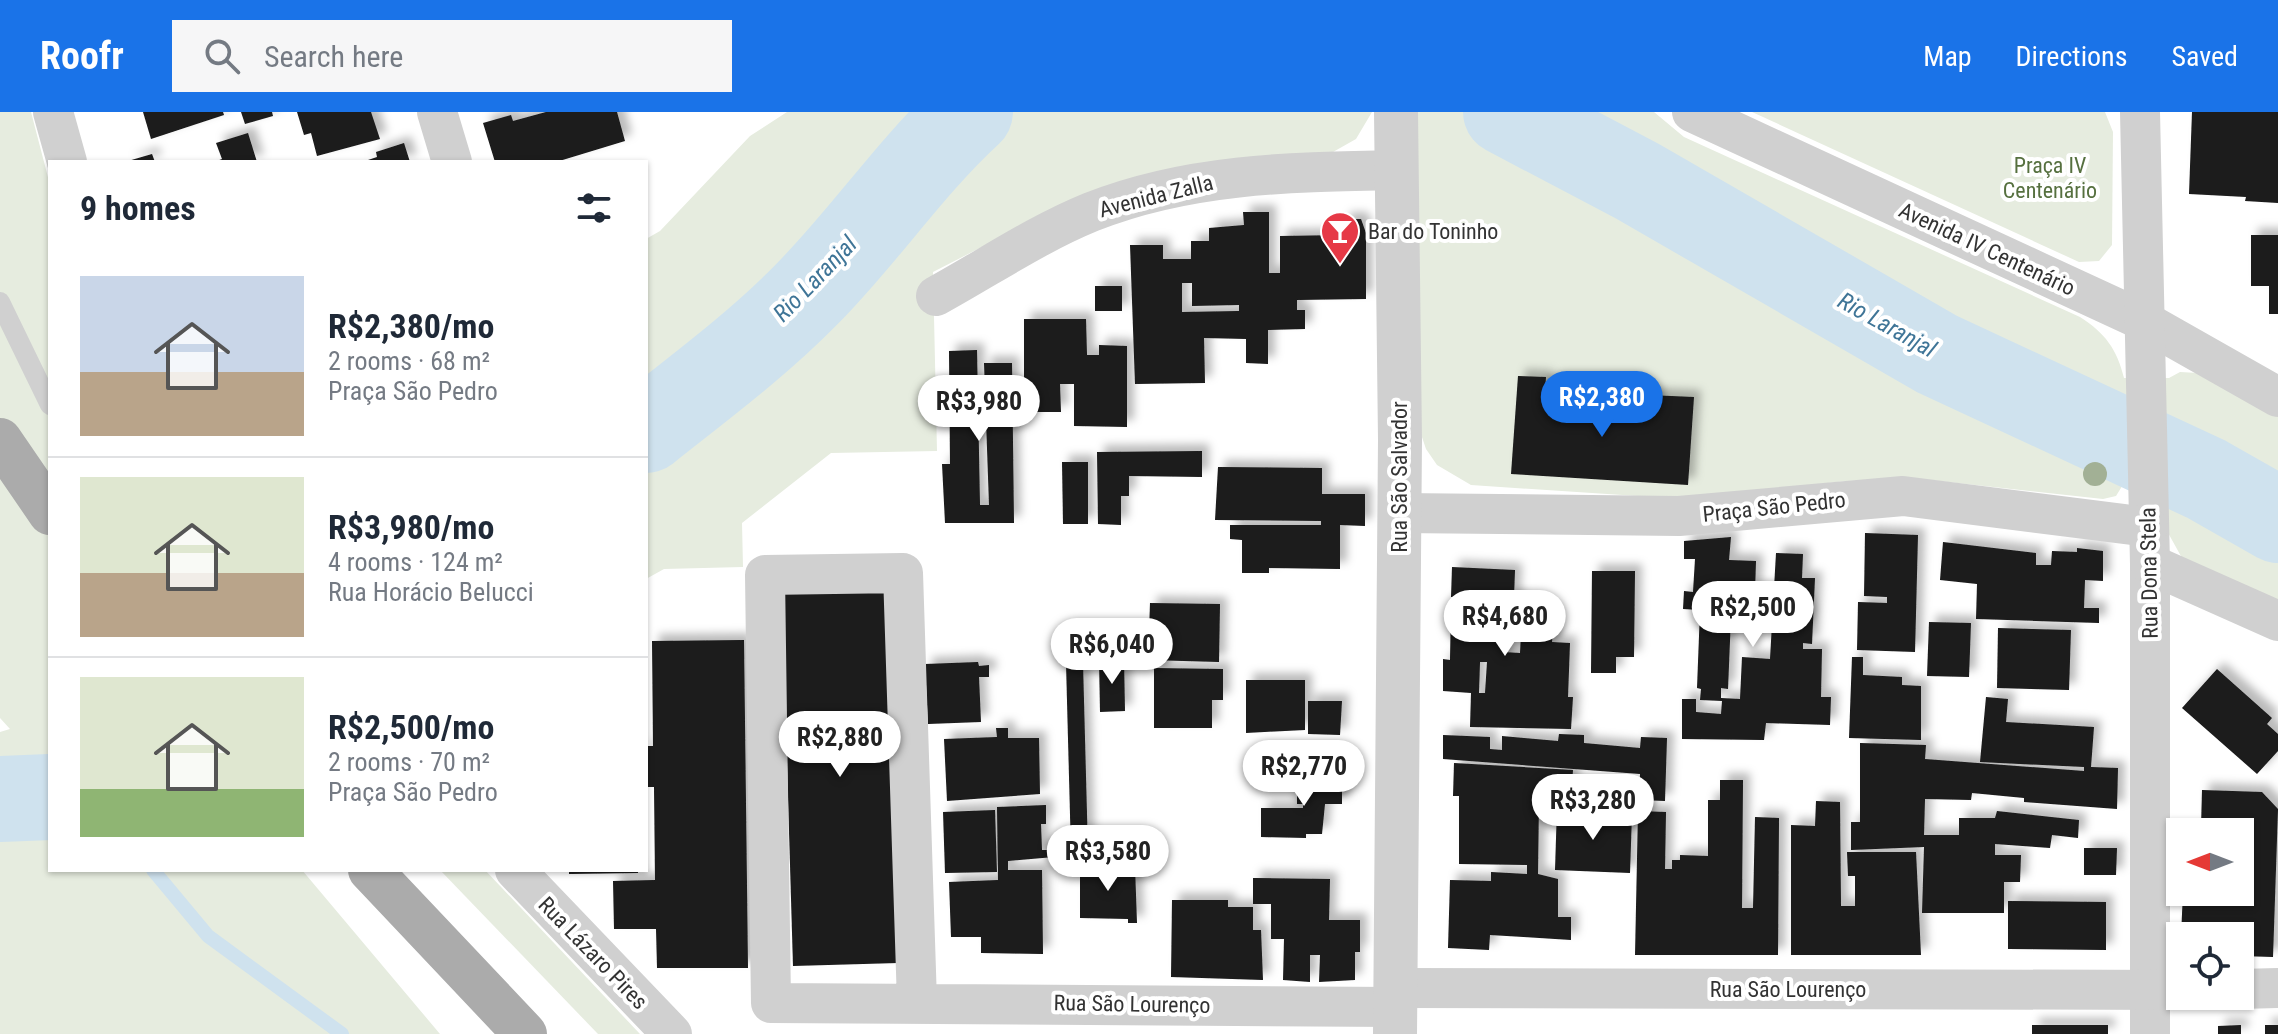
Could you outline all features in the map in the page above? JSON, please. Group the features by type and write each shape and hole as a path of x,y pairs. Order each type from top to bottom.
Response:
{"main road":[{"path":"0,440 48,510"},
{"path":"0,494 48,536"},
{"path":"372,872 525,1034"}],"street":[{"path":"53,112 66,160"},
{"path":"437,112 451,160"},
{"name":"Rua São Salvador","path":"1395,1010 1399,513 1396,112"},
{"name":"Avenida IV Centenário","path":"1692,112 2142,320 2278,397"},
{"name":"Rua Dona Stela","path":"2140,112 2143,377 2165,990 2150,1034"},
{"name":"Avenida Zalla","path":"936,296 1064,224 1133,199 1237,176 1397,170"},
{"name":"Praça São Pedro","path":"1399,513 1679,516 1903,496 2149,545"},
{"path":"2149,545 2278,621"},
{"name":"Rua São Lourenço","path":"917,1002 903,573 765,575 771,1003 917,1002 1395,1010 2165,990"},
{"name":"Rua Lázaro Pires","path":"517,872 672,1034"},
{"path":"2254,989 2278,988"}],"lane":[{"path":"0,302 48,401"}],"green space":[{"path":"0,112 31,112 48,177 48,872 304,872 440,1034 0,1034 0,732 10,729 0,718"},
{"path":"787,112 1372,112 1356,139 1333,152 1060,207 933,272 937,451 831,453 742,523 743,567 664,569 648,578 648,238 660,231 750,136"},
{"path":"1411,112 1654,112 1684,137 2080,317 2109,343 2124,378 2169,378 2180,372 2198,373 2278,416 2278,606 2182,558 2167,531 2166,503 2124,483 2116,496 2103,499 1921,479 1846,481 1683,499 1471,485 1437,465 1426,449 1420,431 1420,298"},
{"name":"Praça IV Centenário","path":"1752,112 2105,112 2113,132 2112,245 2099,261 2079,262"},
{"path":"442,872 487,872 640,1034 598,1034"}],"building":[{"path":"143,112 223,112 224,115 151,139"},
{"path":"241,112 272,112 273,116 245,124"},
{"path":"297,112 371,112 380,139 317,156 311,133 304,135"},
{"path":"546,112 617,112 625,141 563,160 494,160 483,123 511,115 513,121"},
{"path":"2192,112 2278,112 2278,203 2245,201 2246,197 2189,194"},
{"path":"248,133 256,160 219,160 222,159 216,143"},
{"path":"404,143 409,160 368,160 377,157 376,152"},
{"path":"152,154 154,160 131,160"},
{"path":"1243,212 1269,212 1269,273 1280,273 1280,236 1343,235 1343,219 1361,219 1366,233 1366,299 1297,300 1297,310 1305,310 1305,329 1268,330 1268,364 1246,363 1246,339 1204,338 1205,383 1135,384 1130,245 1163,245 1163,259 1191,259 1191,241 1209,241 1209,228 1244,225","holes":["1182,283 1192,283 1192,306 1239,305 1239,311 1182,312"]},
{"path":"2251,235 2278,235 2278,314 2269,314 2269,286 2251,286"},
{"path":"1095,286 1122,286 1122,311 1095,311"},
{"path":"1024,319 1086,319 1087,355 1099,355 1099,345 1127,346 1127,427 1074,426 1074,384 1060,384 1061,412 1032,412 1032,392 1024,392"},
{"path":"977,350 980,505 989,505 984,363 1012,363 1014,523 945,523 942,464 950,464 949,351"},
{"path":"1518,376 1546,377 1544,406 1646,411 1648,395 1694,397 1688,485 1511,474"},
{"path":"1202,451 1202,477 1129,476 1129,496 1121,496 1121,525 1098,524 1097,452"},
{"path":"1062,462 1088,462 1088,524 1063,524"},
{"path":"1218,467 1322,468 1322,494 1365,494 1365,526 1340,525 1340,569 1269,568 1269,573 1242,573 1242,540 1230,539 1230,525 1321,525 1321,521 1215,520"},
{"path":"1865,533 1918,535 1915,652 1857,650 1858,602 1887,603 1887,597 1864,596"},
{"path":"1731,537 1729,560 1756,561 1755,592 1732,592 1728,689 1721,688 1721,698 1740,699 1742,657 1770,659 1776,553 1803,554 1802,578 1815,578 1812,644 1803,643 1803,649 1822,649 1821,697 1831,697 1830,725 1766,723 1764,740 1682,739 1682,699 1696,699 1696,712 1721,714 1722,701 1700,700 1701,689 1697,688 1700,610 1683,609 1684,591 1693,592 1695,559 1684,559 1684,541"},
{"path":"1943,542 2036,553 2036,565 2051,565 2052,551 2077,552 2077,548 2103,551 2103,581 2085,580 2084,608 2099,608 2099,623 1976,619 1977,584 1940,580"},
{"path":"1452,567 1515,570 1514,598 1518,598 1518,618 1505,617 1503,652 1520,653 1522,615 1554,615 1552,642 1570,643 1568,697 1573,697 1571,729 1470,727 1471,693 1443,691 1443,659 1450,660 1451,604 1506,606 1506,598 1451,597","holes":["1480,662 1487,662 1485,693 1479,693"]},
{"path":"1592,571 1635,571 1634,657 1616,657 1616,673 1591,673"},
{"path":"886,591 898,963 793,966 782,594"},
{"path":"1150,603 1220,604 1219,662 1148,660"},
{"path":"1929,622 1971,623 1969,677 1927,676"},
{"path":"1998,628 2071,630 2069,690 1997,688"},
{"path":"744,640 748,968 657,968 656,929 614,929 613,881 655,880 654,787 648,787 648,746 653,746 652,641"},
{"path":"1852,657 1863,657 1863,675 1902,677 1902,685 1921,686 1921,740 1849,738"},
{"path":"1099,660 1124,660 1125,711 1100,712"},
{"path":"978,662 979,666 989,665 989,677 979,677 981,722 928,724 925,664"},
{"path":"1066,663 1083,663 1088,852 1071,852"},
{"path":"1154,668 1223,669 1223,700 1212,700 1212,728 1154,728"},
{"path":"2217,669 2272,718 2267,724 2278,734 2278,751 2257,774 2182,708"},
{"path":"1246,680 1305,680 1305,730 1246,733"},
{"path":"1986,697 2008,699 2006,722 2094,727 2091,767 2118,768 2117,809 2024,802 2024,798 1972,793 1971,800 1925,799 1924,835 1959,835 1959,818 1995,818 1997,811 2079,820 2078,838 2052,835 2050,848 1995,844 1995,855 2021,855 2020,882 2004,882 2004,913 1922,913 1924,847 1851,850 1851,822 1860,822 1860,743 1926,745 1925,759 2084,771 2084,767 1980,762"},
{"path":"1308,701 1342,701 1340,735 1308,734"},
{"path":"996,728 1008,728 1008,738 1039,738 1040,794 947,801 944,739 997,737"},
{"path":"1559,734 1584,735 1584,743 1640,748 1641,737 1667,738 1665,801 1639,800 1640,774 1443,759 1443,735 1490,737 1490,749 1502,750 1502,736 1558,741"},
{"path":"1454,763 1573,770 1571,797 1539,799 1538,874 1558,879 1558,917 1571,917 1571,940 1490,935 1489,950 1448,948 1450,880 1491,881 1491,872 1527,874 1527,865 1459,864 1459,796 1453,796"},
{"path":"1297,774 1342,774 1342,804 1325,804 1322,834 1306,834 1306,838 1261,837 1261,808 1303,808 1303,804 1297,804"},
{"path":"1720,780 1743,780 1742,908 1753,908 1755,817 1779,818 1778,955 1635,955 1638,811 1666,812 1665,869 1672,869 1672,860 1680,860 1680,855 1708,856 1708,800 1720,800"},
{"path":"2202,790 2262,792 2278,809 2273,957 2254,956 2254,922 2182,922 2182,906 2254,906 2254,818 2201,818"},
{"path":"1816,801 1840,802 1841,906 1855,906 1855,876 1848,876 1847,852 1916,852 1921,955 1791,955 1791,825 1815,826"},
{"path":"1046,805 1046,824 1041,824 1042,850 1054,850 1054,857 1008,861 1008,870 1042,870 1043,954 981,953 981,937 951,937 949,882 998,880 997,807"},
{"path":"1557,807 1574,807 1574,813 1632,814 1630,873 1555,870"},
{"path":"995,810 997,872 945,873 943,812"},
{"path":"2084,848 2117,848 2116,875 2084,875"},
{"path":"1080,867 1135,867 1137,923 1128,923 1128,919 1080,918"},
{"path":"569,872 638,872 638,873"},
{"path":"1253,878 1330,879 1329,920 1360,920 1360,952 1355,952 1355,980 1319,982 1320,955 1310,955 1310,982 1283,980 1284,939 1271,939 1271,904 1253,904"},
{"path":"1172,900 1228,900 1228,907 1253,907 1253,930 1261,930 1263,980 1171,977"},
{"path":"2008,901 2106,902 2106,950 2008,949"},
{"path":"2032,1025 2108,1025 2108,1034 2032,1034"},
{"path":"2241,1025 2241,1034 2218,1034 2218,1026"},
{"path":"2265,1025 2278,1025 2278,1034 2265,1034"}],"waterway":[{"name":"Rio Laranjal","path":"648,428 787,313 827,273 927,156 970,112"},
{"name":"Rio Laranjal","path":"1506,112 1637,181 1937,354 2206,479 2278,520"},
{"name":"Rio Laranjal","path":"0,799 48,797"},
{"path":"155,872 208,936 342,1034"}],"place":[{"name":"Bar do Toninho","path":"1340,265"}]}
